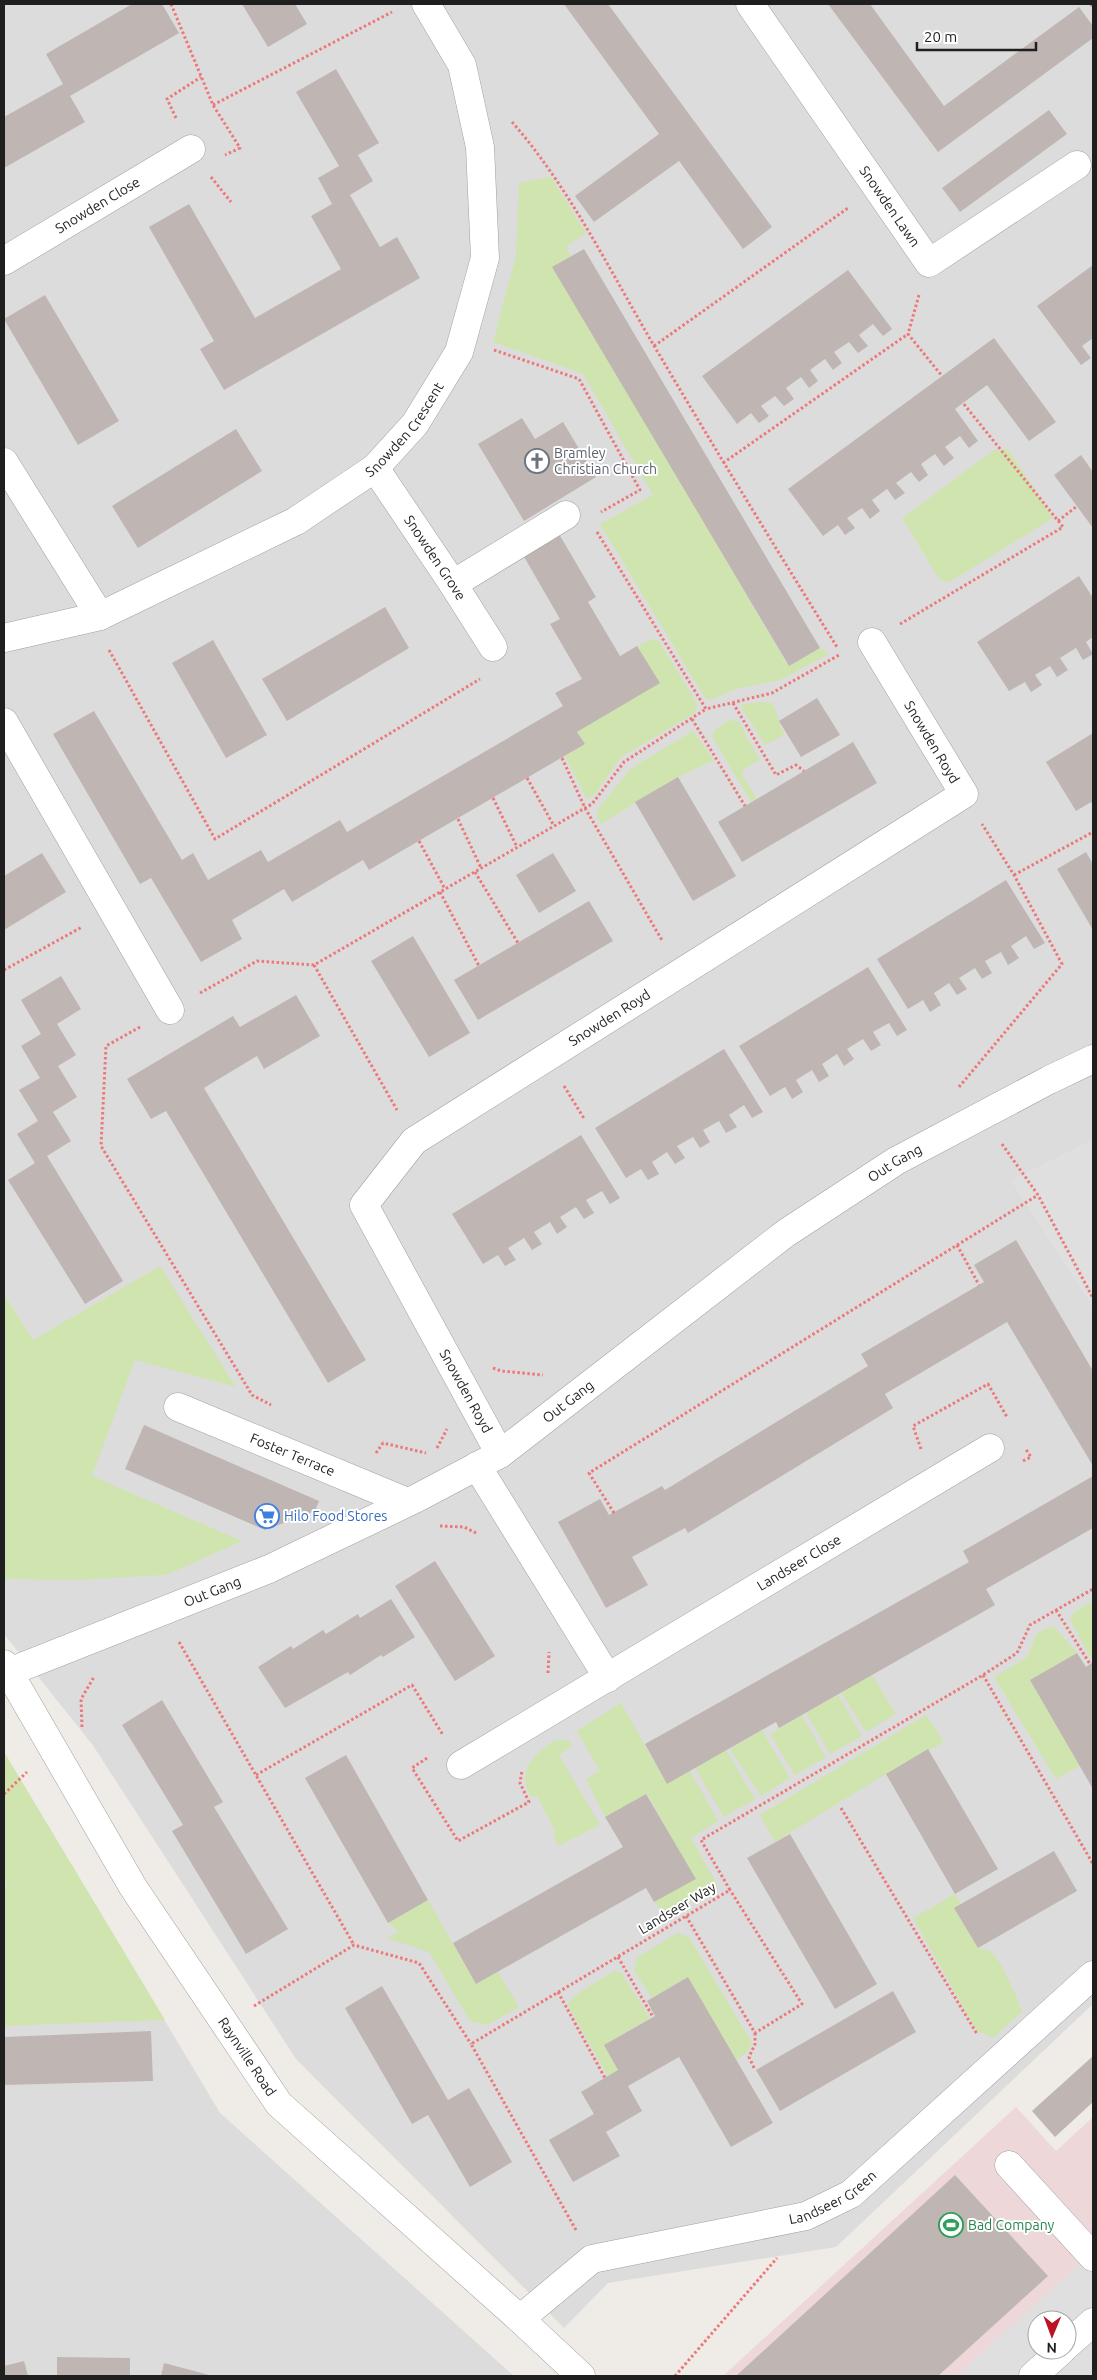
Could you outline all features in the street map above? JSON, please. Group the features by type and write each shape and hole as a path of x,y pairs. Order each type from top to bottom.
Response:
{"street":[{"name":"Snowden Lawn","path":"750,4 929,263"},
{"name":"Snowden Crescent","path":"4,638 100,616 296,521 375,468 415,424 459,352 485,258 480,147 462,65 413,6"},
{"name":"Snowden Close","path":"4,261 191,149"},
{"path":"929,263 1077,165"},
{"path":"4,462 100,616"},
{"name":"Snowden Grove","path":"375,468 493,647"},
{"path":"453,584 566,515"},
{"name":"Snowden Royd","path":"488,1460 364,1205 414,1141 964,794 872,642"},
{"path":"4,722 170,1010"},
{"name":"Out Gang","path":"5,1670 269,1569 407,1502 488,1460 786,1233 896,1161 982,1114 1093,1059"},
{"name":"Foster Terrace","path":"178,1407 407,1502"},
{"name":"Landseer Close","path":"461,1765 990,1448"},
{"path":"488,1460 608,1678"},
{"name":"Raynville Road","path":"5,1670 133,1887 279,2104 520,2319 581,2376"},
{"name":"Landseer Green","path":"520,2319 592,2259 806,2216 851,2194 1093,1975"},
{"path":"1009,2165 1093,2257"},
{"path":"1077,2336 1093,2322"},
{"path":"1033,2376 1051,2360"}],"path":[{"path":"172,4 213,105 240,148"},
{"path":"213,105 413,6"},
{"path":"167,99 201,77"},
{"path":"278,1409 252,1396 101,1146 106,1046 257,961 314,965 592,804 624,762 706,709 772,693 841,654 723,463 588,232 537,150 506,114"},
{"path":"654,346 877,187"},
{"path":"723,463 908,334 929,263"},
{"path":"908,334 942,376"},
{"path":"463,339 579,379 640,490 597,514"},
{"path":"872,642 1063,527 963,403"},
{"path":"1058,520 1077,506"},
{"path":"594,527 706,709"},
{"path":"100,616 110,656 215,839 503,665 493,647"},
{"path":"733,703 776,775 796,765 804,771"},
{"path":"692,719 744,806"},
{"path":"562,758 585,808 664,943"},
{"path":"527,778 554,826"},
{"path":"958,1088 1062,964 1014,875 964,794"},
{"path":"493,798 518,847"},
{"path":"458,819 481,868"},
{"path":"1014,875 1093,832"},
{"path":"420,841 445,889"},
{"path":"475,872 518,943"},
{"path":"440,892 479,966"},
{"path":"4,970 113,911"},
{"path":"314,965 414,1141"},
{"path":"568,1093 585,1120"},
{"path":"982,1114 1038,1195 1093,1298"},
{"path":"614,1512 589,1473 1038,1195"},
{"path":"957,1245 979,1285"},
{"path":"920,1456 922,1447 913,1426 988,1384 1012,1424"},
{"path":"1021,1441 1031,1457"},
{"path":"373,1457 383,1443 433,1454"},
{"path":"435,1526 464,1527 486,1538"},
{"name":"Landseer Way","path":"471,2044 730,1890 701,1840 983,1675 1017,1653 1030,1624 1093,1589"},
{"path":"1056,1610 1090,1664"},
{"path":"162,1611 354,1945 419,1963 471,2044 592,2259"},
{"path":"544,1680 548,1673 550,1645"},
{"path":"82,1732 81,1700 95,1675"},
{"path":"983,1675 1093,1864"},
{"path":"256,1775 412,1685 461,1765"},
{"path":"841,1808 978,2035"},
{"path":"730,1890 802,2004 755,2033"},
{"path":"686,1916 755,2033 755,2044 749,2057 754,2068"},
{"path":"225,2024 354,1945"},
{"path":"618,1957 653,2017"},
{"path":"558,1992 605,2078"},
{"path":"675,2376 776,2262 794,2218"}],"shaded area":[{"path":"4,4 1093,4 1093,1140 1012,1181 1093,1306 1093,2004 836,2247 608,2283 564,2328 296,2059 92,1744 4,1634"},
{"path":"1093,1140 1093,1306 1012,1181"},
{"path":"4,1752 220,2113 514,2376 4,2376"},
{"path":"1016,2107 1056,2151 1093,2117 1093,2376 723,2376"},
{"path":"1093,2251 1093,2376 957,2376 1027,2312 1027,2360 1077,2360 1077,2310 1029,2310"}],"green space":[{"path":"551,177 586,233 566,247 571,256 554,266 788,666 820,648 829,654 780,680 736,689 711,700 705,698 600,524 653,495 583,374 493,342 516,255 519,183"},
{"path":"1008,449 1053,518 956,578 947,582 939,579 902,518 994,450"},
{"path":"652,639 658,640 697,703 695,713 621,757 594,796 587,799 565,756 585,744 577,732 659,683 637,646"},
{"path":"758,702 773,703 784,735 765,745 740,705"},
{"path":"729,720 739,722 760,760 744,769 742,774 757,799 751,802 712,736 715,730"},
{"path":"693,731 714,760 678,777 601,824 597,817 598,809 630,769"},
{"path":"160,1266 236,1387 135,1360 92,1476 242,1541 166,1575 77,1580 4,1579 4,1294 33,1340"},
{"path":"1093,1601 1093,1658 1089,1655 1070,1620 1074,1612"},
{"path":"1054,1626 1077,1653 1030,1680 1080,1766 1056,1779 994,1677 1027,1657 1037,1633"},
{"path":"872,1675 896,1714 866,1732 841,1692"},
{"path":"838,1695 862,1736 830,1754 806,1713"},
{"path":"621,1703 667,1784 690,1771 718,1821 691,1838 718,1886 668,1915 654,1902 695,1879 647,1794 605,1817 586,1779 600,1771 577,1731"},
{"path":"802,1715 826,1757 795,1775 770,1734"},
{"path":"926,1715 944,1742 886,1774 775,1842 760,1815"},
{"path":"762,1730 790,1778 761,1796 730,1749"},
{"path":"556,1740 568,1740 572,1746 559,1755 600,1825 558,1846 553,1834 556,1833 537,1796 531,1797 525,1779 534,1757"},
{"path":"726,1750 755,1799 724,1817 695,1768"},
{"path":"4,1752 165,2020 4,2026 4,1889 8,1885 4,1882"},
{"path":"955,1894 961,1905 955,1909 978,1948 991,1951 1002,1966 1019,2002 1018,2004 1023,2011 993,2038 976,2030 913,1918"},
{"path":"428,1900 476,1984 498,1972 519,2007 487,2025 470,2021 429,1952 387,1938 399,1931 388,1923"},
{"path":"677,1933 689,1937 752,2043 748,2051 736,2061 688,1977 652,1998 634,1971 637,1958"},
{"path":"615,1971 621,1973 650,2018 604,2045 618,2070 608,2076 567,2004 581,1991"}],"building":[{"path":"132,4 162,4 179,33 70,96 85,122 4,168 4,117 63,84 46,54"},
{"path":"242,4 295,4 307,24 268,47"},
{"path":"564,4 608,4 772,227 743,249 679,161 594,222 575,196 659,134"},
{"path":"828,4 870,4 944,106 1079,7 1093,26 1093,38 938,152"},
{"path":"336,69 379,143 358,155 373,181 350,195 380,247 397,237 420,278 224,390 200,349 214,341 149,227 189,204 255,318 341,269 311,216 332,204 318,178 339,166 296,92"},
{"path":"1049,110 1067,134 960,212 942,188"},
{"path":"584,249 820,648 789,666 552,267"},
{"path":"1093,265 1093,338 1082,346 1091,358 1081,365 1037,306"},
{"path":"848,270 892,329 883,336 873,324 859,335 868,346 858,353 849,342 834,352 842,363 833,370 825,359 810,370 818,381 809,388 801,377 786,388 794,399 784,406 775,396 761,406 769,416 759,423 751,413 737,424 702,376"},
{"path":"45,295 119,421 78,445 4,319"},
{"path":"994,338 1056,422 1029,441 987,385 955,409 978,441 969,448 960,436 945,447 954,458 944,466 935,454 921,464 928,475 919,482 911,472 896,483 905,493 895,500 887,489 872,500 880,511 870,519 862,508 847,518 855,528 845,535 838,525 823,536 788,489"},
{"name":"Bramley Christian Church","path":"522,418 535,439 563,422 596,477 524,521 478,444"},
{"path":"236,429 262,471 138,548 112,506"},
{"path":"1081,455 1093,472 1093,528 1054,475"},
{"path":"559,534 596,597 588,602 620,656 637,646 660,683 577,732 585,744 369,870 363,860 292,902 284,889 232,920 242,939 201,962 151,878 140,884 53,734 94,711 182,860 193,853 208,880 261,850 268,862 340,820 347,832 563,706 555,693 582,679 550,624 560,619 523,555"},
{"path":"1079,576 1093,598 1093,637 1086,642 1093,654 1083,660 1076,648 1060,658 1068,670 1057,677 1050,666 1035,675 1042,685 1031,692 1025,682 1009,691 977,642"},
{"path":"385,607 409,648 287,721 262,679"},
{"path":"213,640 267,735 226,758 172,663"},
{"path":"817,698 840,735 801,757 779,721"},
{"path":"1093,733 1093,805 1091,802 1076,811 1046,762"},
{"path":"853,742 877,783 742,862 718,822"},
{"path":"678,777 736,876 693,901 635,802"},
{"path":"1086,852 1093,864 1093,930 1057,869"},
{"path":"42,853 66,892 4,930 4,876"},
{"path":"553,853 576,891 539,913 516,875"},
{"path":"1006,880 1045,943 1034,949 1026,936 1011,946 1019,958 1008,965 1001,952 985,961 992,973 982,979 975,968 959,978 967,989 957,995 949,983 934,993 941,1005 930,1012 923,1000 908,1009 877,959"},
{"path":"589,901 613,941 478,1020 454,980"},
{"path":"413,936 470,1033 429,1057 371,961"},
{"path":"868,967 907,1030 897,1036 889,1023 873,1032 881,1045 871,1051 863,1039 847,1049 854,1059 844,1066 837,1054 822,1064 829,1076 819,1082 812,1070 796,1080 803,1092 792,1099 785,1087 770,1096 739,1046"},
{"path":"61,976 81,1009 57,1024 76,1055 58,1066 77,1097 53,1112 71,1141 47,1156 123,1281 85,1304 8,1180 35,1163 17,1134 38,1121 19,1090 40,1078 21,1046 41,1034 21,1000"},
{"path":"296,995 320,1036 264,1069 257,1056 204,1088 366,1360 328,1383 166,1111 151,1119 127,1079 233,1016 240,1027"},
{"path":"724,1049 763,1112 752,1118 744,1105 729,1115 737,1127 726,1133 719,1121 703,1130 710,1142 700,1148 693,1137 677,1146 685,1158 675,1164 667,1152 652,1162 659,1174 648,1180 641,1169 626,1178 595,1128"},
{"path":"581,1135 620,1198 610,1204 602,1191 586,1200 594,1213 584,1219 576,1207 560,1217 567,1227 557,1234 550,1222 534,1232 542,1244 532,1250 524,1238 508,1248 516,1260 505,1266 498,1255 483,1264 452,1214"},
{"path":"1016,1240 1093,1371 1093,1466 1007,1322 885,1394 893,1408 688,1533 685,1528 632,1557 648,1585 606,1608 558,1522 600,1499 609,1515 662,1486 665,1490 868,1366 861,1354 984,1282 974,1265"},
{"path":"144,1425 319,1501 315,1511 265,1530 125,1469"},
{"path":"1093,1476 1093,1528 986,1589 995,1605 779,1728 776,1722 667,1784 645,1744 969,1562 963,1551"},
{"path":"435,1561 495,1656 455,1681 395,1586"},
{"path":"391,1599 415,1637 383,1657 381,1655 350,1675 348,1672 285,1708 258,1667 291,1646 293,1649 323,1630 326,1634 358,1614 360,1618"},
{"path":"1077,1653 1086,1667 1093,1662 1093,1789 1030,1680"},
{"path":"162,1700 223,1802 214,1807 288,1929 246,1954 172,1831 183,1825 122,1725"},
{"path":"928,1749 998,1869 955,1894 886,1774"},
{"path":"346,1755 428,1900 388,1923 305,1778"},
{"path":"646,1794 696,1879 654,1902 646,1888 476,1984 453,1943 623,1847 605,1817"},
{"path":"790,1834 877,1984 835,2009 747,1858"},
{"path":"1054,1851 1077,1891 978,1948 954,1908"},
{"path":"688,1977 773,2123 731,2147 679,2057 628,2086 642,2111 606,2132 620,2156 573,2182 549,2140 594,2114 581,2092 618,2070 604,2045 655,2016 647,2001"},
{"path":"382,1986 448,2100 469,2088 512,2162 470,2187 428,2115 412,2124 345,2008"},
{"path":"893,1991 916,2032 780,2111 756,2070"},
{"path":"151,2031 153,2081 4,2085 4,2037"},
{"path":"1093,2056 1093,2102 1055,2137 1032,2111"},
{"name":"Bad Company","path":"955,2175 1048,2276 938,2376 736,2376"},
{"path":"57,2357 130,2358 130,2376 57,2376"},
{"path":"24,2361 28,2376 4,2376 4,2366"},
{"path":"164,2363 213,2376 161,2376"}],"place":[{"name":"Bramley Christian Church","path":"537,461"},
{"name":"Hilo Food Stores","path":"267,1516"},
{"name":"Bad Company","path":"951,2225"}]}
